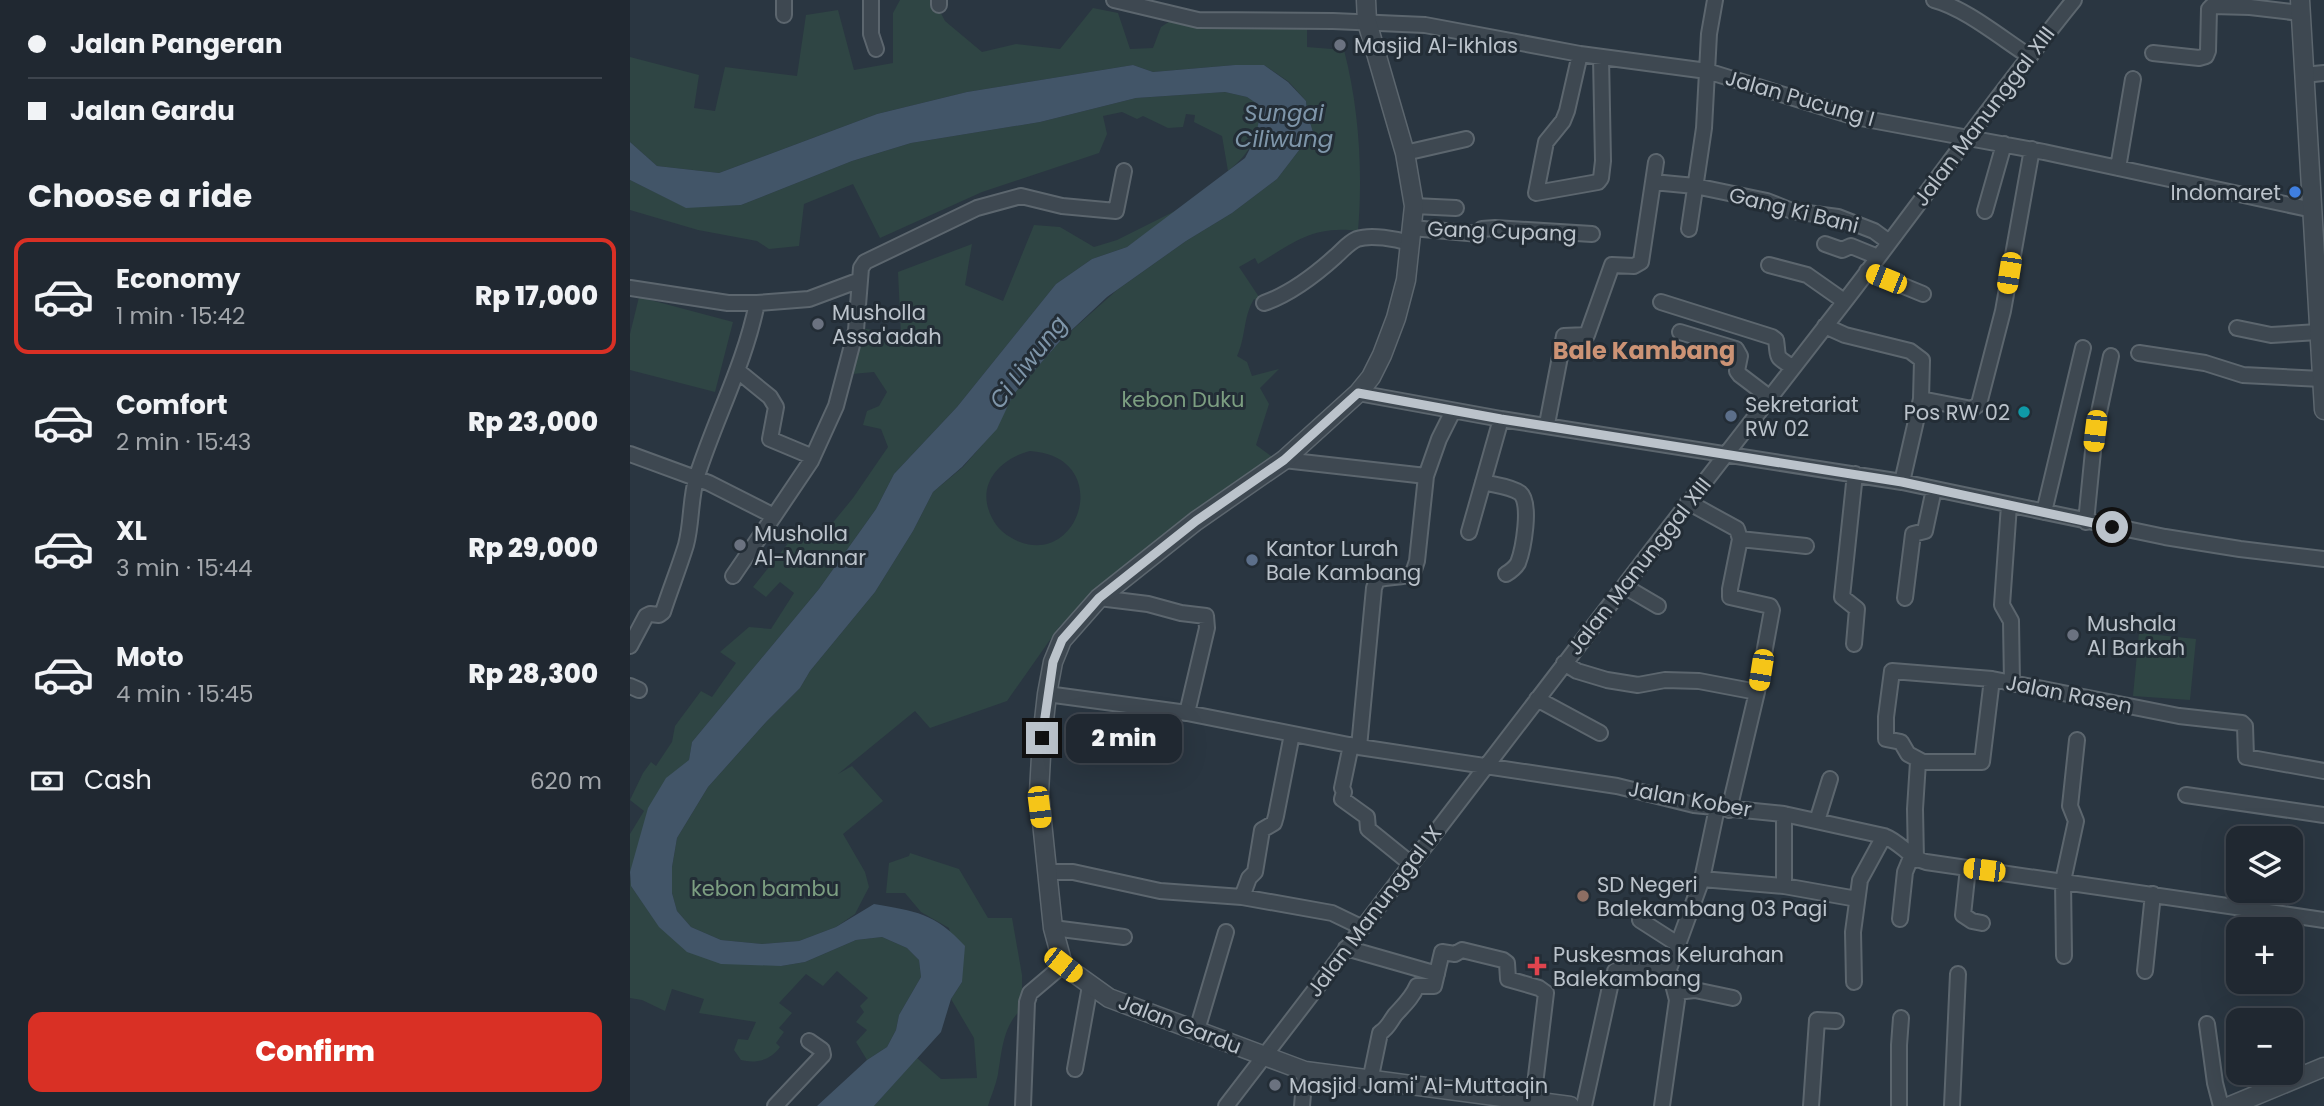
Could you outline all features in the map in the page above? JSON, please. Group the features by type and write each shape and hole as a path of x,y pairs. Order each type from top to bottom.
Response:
{"street":[{"path":"871,0 871,34 877,49"},
{"name":"Jalan Pucung I","path":"1114,0 1198,20 1425,25 1580,54 1707,71 1843,114 2032,149 2313,210"},
{"path":"1023,1106 1027,1002 1030,993 1063,965 1053,928 1039,807 1047,697 1053,662 1062,640 1099,598 1196,521 1284,460 1358,393 1371,377 1382,355 1396,317 1406,280 1414,206 1405,153 1367,22 1366,0"},
{"path":"1689,229 1704,128 1709,34 1715,0"},
{"path":"1934,0 1953,7 2029,56"},
{"name":"Jalan Manunggal XIII","path":"1486,766 1878,257 1966,137 2074,0"},
{"path":"2153,53 2199,58 2206,56 2208,17 2212,6 2300,6 2304,75 2317,154 2313,210 2324,410"},
{"path":"1580,54 1567,111 1563,121 1546,142 1536,193 1598,182 1601,178 1601,57"},
{"path":"2304,75 2324,73"},
{"path":"2118,168 2133,79"},
{"path":"1405,153 1466,139"},
{"path":"1985,211 2004,144"},
{"path":"1921,399 1972,409 1979,404 2003,311 2032,149"},
{"path":"1547,424 1564,336 1587,335 1612,265 1634,266 1641,262 1656,162"},
{"path":"733,576 813,457 836,406 856,330 864,262 977,208 1021,196 1062,206 1116,212 1124,171"},
{"name":"Gang Ki Bani","path":"1653,182 1695,186 1767,201 1792,211 1848,220 1874,231 1889,242"},
{"path":"1414,206 1456,208"},
{"name":"Gang Cupang","path":"1264,303 1282,297 1360,238 1397,240 1411,235 1479,234 1483,229 1495,228 1592,234"},
{"name":"Gang Ki Bani","path":"1825,244 1842,250 1851,246 1878,257"},
{"path":"1769,265 1807,275 1844,301"},
{"path":"1867,271 1923,294"},
{"path":"630,288 728,303 757,303 809,299 860,280"},
{"path":"1661,302 1772,337 1776,340 1776,355 1792,367"},
{"path":"630,646 646,616 663,612 686,543 696,480 738,371 752,330 757,303"},
{"path":"1825,326 1845,335 1910,351 1922,359 1921,399 1902,482"},
{"path":"2238,328 2271,335 2318,332"},
{"path":"1680,332 1736,349 1740,356 1737,370 1740,375 1769,397"},
{"path":"2044,512 2083,348"},
{"path":"2139,353 2205,363 2243,375 2322,379"},
{"path":"2086,522 2095,431 2111,356"},
{"path":"738,371 770,397 776,407 770,439 813,457"},
{"path":"1358,393 1452,411 1902,482 2086,522 2240,549 2324,559"},
{"path":"1410,863 1368,828 1367,817 1342,799 1342,788 1355,746 1374,588 1377,580 1413,573 1417,561 1426,476 1452,411"},
{"path":"1469,533 1501,419"},
{"path":"630,454 746,500 774,516"},
{"path":"1284,460 1426,476"},
{"path":"1854,644 1857,609 1842,597 1855,474"},
{"path":"1483,482 1508,488 1520,493 1524,498 1522,550 1516,566 1507,575"},
{"path":"1905,598 1913,534 1925,531 1934,489"},
{"path":"1662,1106 1677,1000 1668,969 1702,879 1757,692 1772,610 1770,607 1730,597 1740,539 1734,526 1688,502"},
{"path":"2009,505 2002,605 2011,621 2012,684"},
{"path":"1740,539 1806,546"},
{"path":"1624,586 1658,606"},
{"path":"1099,598 1206,616 1207,628 1187,713"},
{"path":"1564,663 1577,671 1607,681 1639,685 1665,681 1699,681 1757,692"},
{"name":"Jalan Rasen","path":"1920,761 1908,754 1901,742 1886,739 1892,671 1992,679 2179,716 2245,725 2246,757 2324,771"},
{"path":"1900,919 1905,873 1914,858 1918,762 1982,762 1992,679"},
{"name":"Jalan Kober","path":"1047,697 1187,713 1355,746 1617,786 1656,797 1723,809 1784,814 1884,836 1897,841 1914,858 2324,920"},
{"path":"1536,699 1600,733"},
{"path":"1242,897 1249,878 1255,872 1262,830 1273,823 1276,816 1292,734"},
{"path":"2064,956 2063,881 2076,821 2070,806 2077,740"},
{"name":"Jalan Manunggal IX","path":"1226,1106 1486,766"},
{"path":"1817,821 1830,779"},
{"path":"2186,795 2324,815"},
{"path":"1784,814 1784,886"},
{"path":"1854,982 1852,957 1860,880 1884,836"},
{"path":"1968,868 1963,915 1982,923"},
{"path":"1048,872 1073,873 1160,891 1242,897 1332,913 1361,927"},
{"path":"1702,879 1784,886 1857,898"},
{"path":"2145,971 2153,894"},
{"path":"1640,920 1679,945"},
{"path":"1053,928 1124,937"},
{"path":"1197,1030 1226,932"},
{"path":"1346,948 1437,974"},
{"path":"1370,1081 1380,1033 1377,1028 1411,998 1417,986 1433,986 1442,951 1455,954 1462,950 1503,960 1507,964 1508,979 1546,993 1533,1101"},
{"name":"Jalan Gardu","path":"1063,965 1109,998 1305,1071 1570,1106"},
{"path":"1615,971 1668,969"},
{"path":"1952,1106 1958,974"},
{"path":"1074,1069 1090,986"},
{"path":"1584,1106 1610,987"},
{"path":"1676,992 1695,990 1733,998"},
{"path":"1899,1106 1901,1018"},
{"path":"1811,1106 1817,1020 1836,1021"},
{"path":"2207,1024 2221,1106"},
{"path":"775,1106 823,1055 822,1050 809,1041"},
{"path":"2230,1106 2324,1067"},
{"path":"1302,1106 1305,1071"}],"green space":[{"path":"900,0 934,0 945,21 982,52 1016,44 1060,49 1093,8 1118,13 1130,49 1153,48 1161,27 1184,12 1307,26 1307,47 1344,50 1353,94 1358,140 1358,231 1317,233 1294,242 1258,264 1255,258 1239,267 1263,303 1254,299 1250,306 1237,356 1247,362 1252,376 1279,369 1260,388 1269,404 1256,445 1278,461 1099,591 1059,627 1007,701 930,728 915,711 838,774 852,766 883,801 843,834 865,872 869,887 855,914 836,927 799,941 762,944 721,940 691,927 677,911 672,893 672,867 677,838 708,787 800,688 810,671 875,592 913,531 933,492 963,467 996,429 1013,395 1061,340 1117,290 1186,241 1232,213 1277,179 1313,132 1306,101 1289,82 1264,65 1153,72 1133,65 967,92 877,114 719,173 657,166 630,142 630,57 699,75 694,108 715,111 725,67 797,76 806,15 838,10 854,70 893,63 893,13","holes":["1030,451 1056,457 1072,471 1080,488 1079,507 1072,525 1059,538 1042,545 1020,542 1000,530 994,522 987,506 988,484 1000,467 1019,455"]},
{"path":"1225,92 1247,97 1262,107 1252,143 1243,157 1228,171 1222,136 1194,122 1195,115 1186,114 1183,127 1168,128 1143,116 1137,119 1122,112 1103,116 1107,134 1099,153 982,192 880,238 853,184 804,204 799,246 769,249 757,241 698,230 630,210 630,180 685,207 741,205 852,161 911,143 1040,122 1136,98"},
{"path":"1181,208 1127,247 1092,259 1056,284 957,407 894,474 876,509 819,589 692,742 689,760 630,872 630,834 644,811 630,800 643,773 651,762 656,766 672,742 675,726 701,691 712,697 736,663 720,652 749,627 771,629 794,593 780,582 766,597 753,587 801,527 817,542 853,498 888,447 881,429 863,425 867,411 879,406 887,392 874,372 852,374 861,328 901,335 898,272 972,244 965,285 1003,301 1034,225 1060,227 1094,247 1117,240"},
{"path":"639,297 733,322 715,392 630,370 630,334"},
{"path":"2139,633 2196,639 2190,700 2133,696"},
{"path":"910,853 959,869 988,918 1012,918 1022,975 1022,1009 1007,1031 988,1106 874,1106 917,1058 941,1079 977,1078 974,1038 951,999 962,982 949,928 921,912 905,893 886,893 889,863 909,856"},
{"path":"630,874 631,886 659,926 781,966 805,962 856,940 882,937 907,948 919,960 921,977 899,1015 896,1030 887,1047 867,1060 856,1042 867,1030 856,1022 864,1012 860,1006 868,998 837,971 823,986 806,974 779,1003 792,1013 779,1028 784,1032 776,1043 780,1047 768,1058 758,1061 741,1060 734,1050 738,1039 748,1040 756,1022 699,1013 704,999 672,989 665,1011 642,1000 630,998"}],"water":[{"name":"Sungai Ciliwung","path":"1133,65 1153,72 1264,65 1288,82 1306,101 1313,132 1277,179 1232,213 1186,241 1107,297 1061,340 1013,395 997,429 962,467 933,492 913,531 875,592 810,671 800,688 708,787 677,838 672,867 672,893 677,911 691,927 721,940 762,944 799,941 836,927 874,904 924,915 944,926 965,946 962,982 951,999 941,1032 874,1106 817,1106 867,1060 887,1047 896,1030 899,1015 921,977 919,960 907,948 882,937 856,940 805,962 781,966 721,964 687,952 659,927 631,886 630,872 648,808 666,778 689,760 692,742 819,589 876,509 894,474 957,407 1056,284 1092,259 1127,247 1245,158 1255,139 1262,107 1247,97 1225,92 1136,98 1040,122 911,143 852,161 741,205 686,208 630,180 630,142 657,166 719,173 877,114 967,92"}],"place":[{"name":"Masjid Al-Ikhlas","path":"1340,45"},
{"name":"Indomaret","path":"2295,192"},
{"name":"Musholla Assa'adah","path":"818,324"},
{"name":"Pos RW 02","path":"2024,412"},
{"name":"Sekretariat RW 02","path":"1731,416"},
{"name":"Musholla Al-Mannar","path":"740,545"},
{"name":"Kantor Lurah Bale Kambang","path":"1252,560"},
{"name":"Mushala Al Barkah","path":"2073,635"},
{"name":"SD Negeri Balekambang 03 Pagi","path":"1583,896"},
{"name":"Puskesmas Kelurahan Balekambang","path":"1537,966"},
{"name":"Masjid Jami' Al-Muttaqin","path":"1275,1085"}],"district":[{"name":"Bale Kambang","path":"1644,350"}],"route":[{"path":"1042,738 1053,662 1062,640 1099,598 1196,521 1284,460 1358,393 1452,411 1783,461 1902,482 2112,527"}],"water label":[{"name":"Ci Liwung","path":"1028,362"}],"park label":[{"name":"kebon Duku","path":"1183,399"},
{"name":"kebon bambu","path":"765,888"}]}
